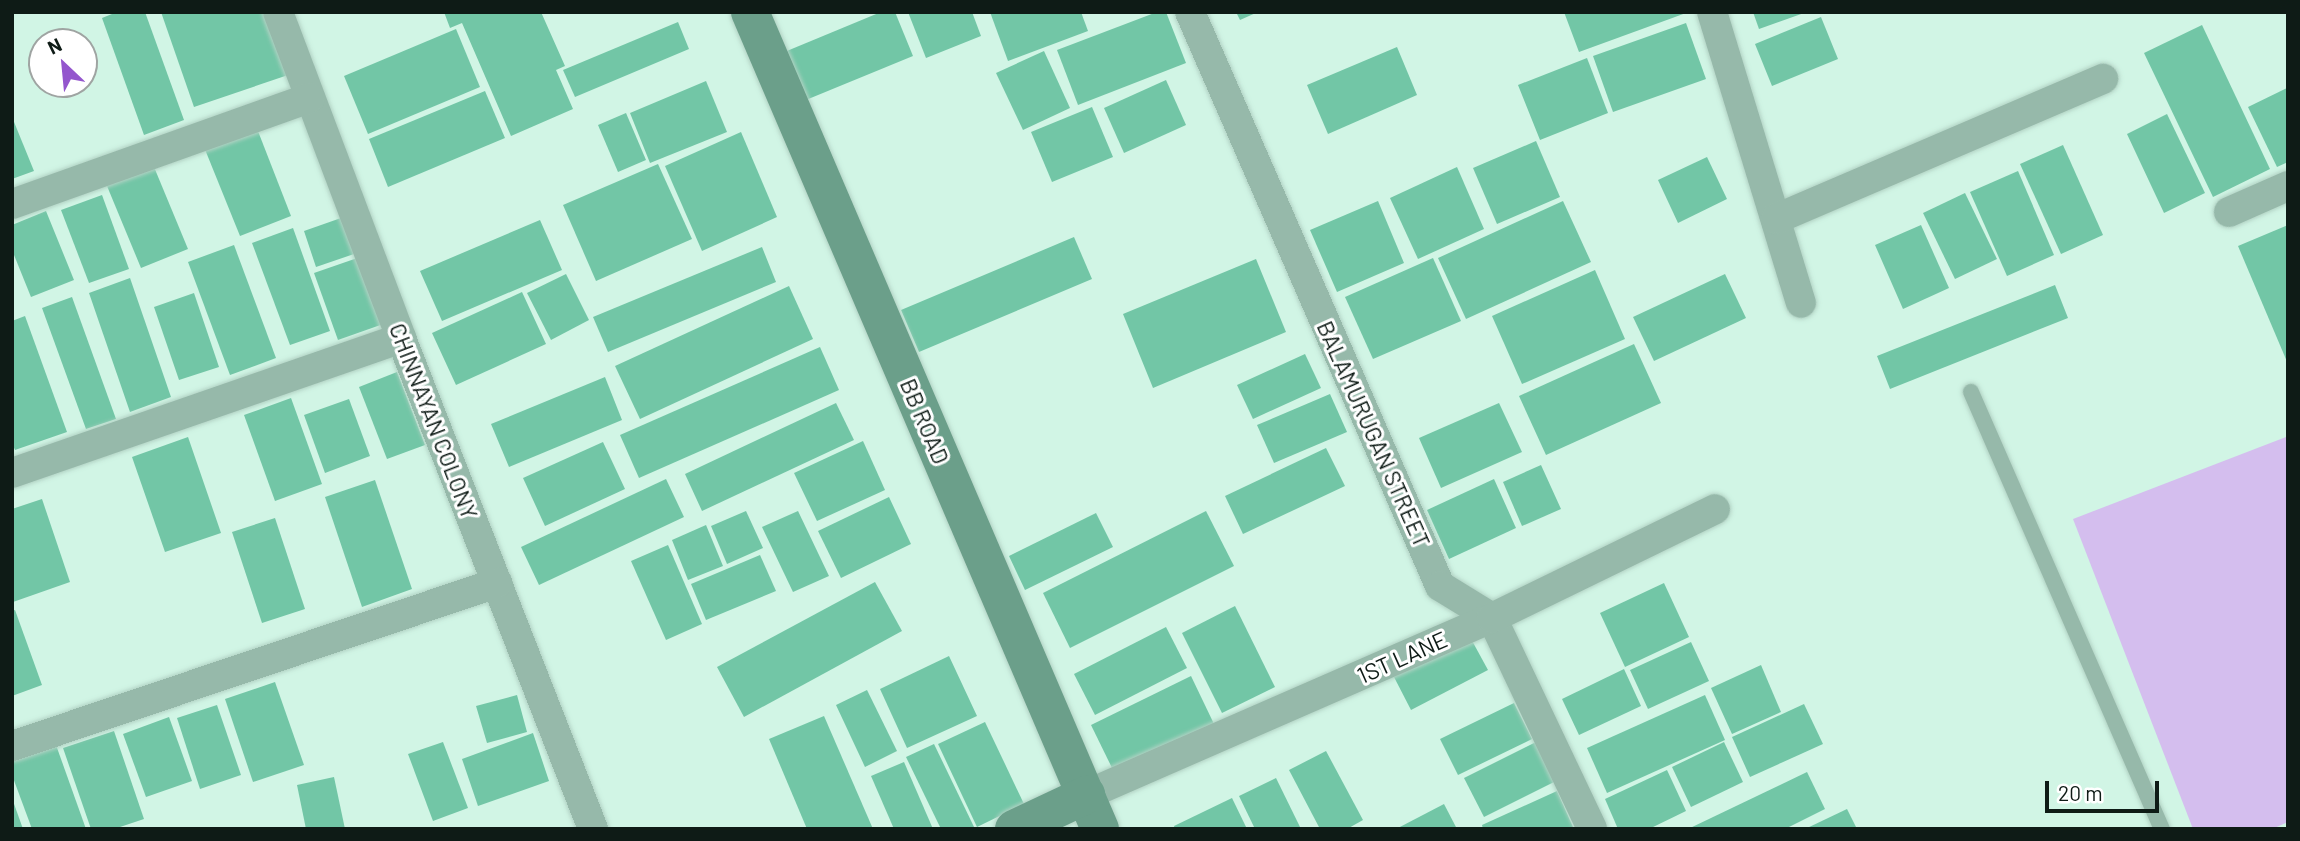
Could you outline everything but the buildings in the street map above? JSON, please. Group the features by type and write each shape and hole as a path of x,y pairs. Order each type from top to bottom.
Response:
{"street":[{"name":"CHINNAYAN COLONY","path":"278,12 401,338 593,829"},
{"name":"BB ROAD","path":"750,12 1093,812"},
{"name":"BALAMURUGAN STREET","path":"1190,12 1440,586 1492,618"},
{"path":"1712,12 1801,303"},
{"path":"1776,219 2103,79"},
{"path":"12,204 310,97"},
{"path":"2229,212 2288,187"},
{"path":"12,473 401,338"},
{"name":"1ST LANE","path":"1093,812 1715,509"},
{"path":"12,746 497,583"},
{"path":"1492,618 1592,829"},
{"path":"1014,829 1093,812"}],"lane":[{"path":"1971,392 2162,829"}],"shaded area":[{"path":"2286,437 2288,822 2272,829 2193,829 2073,519"}]}
